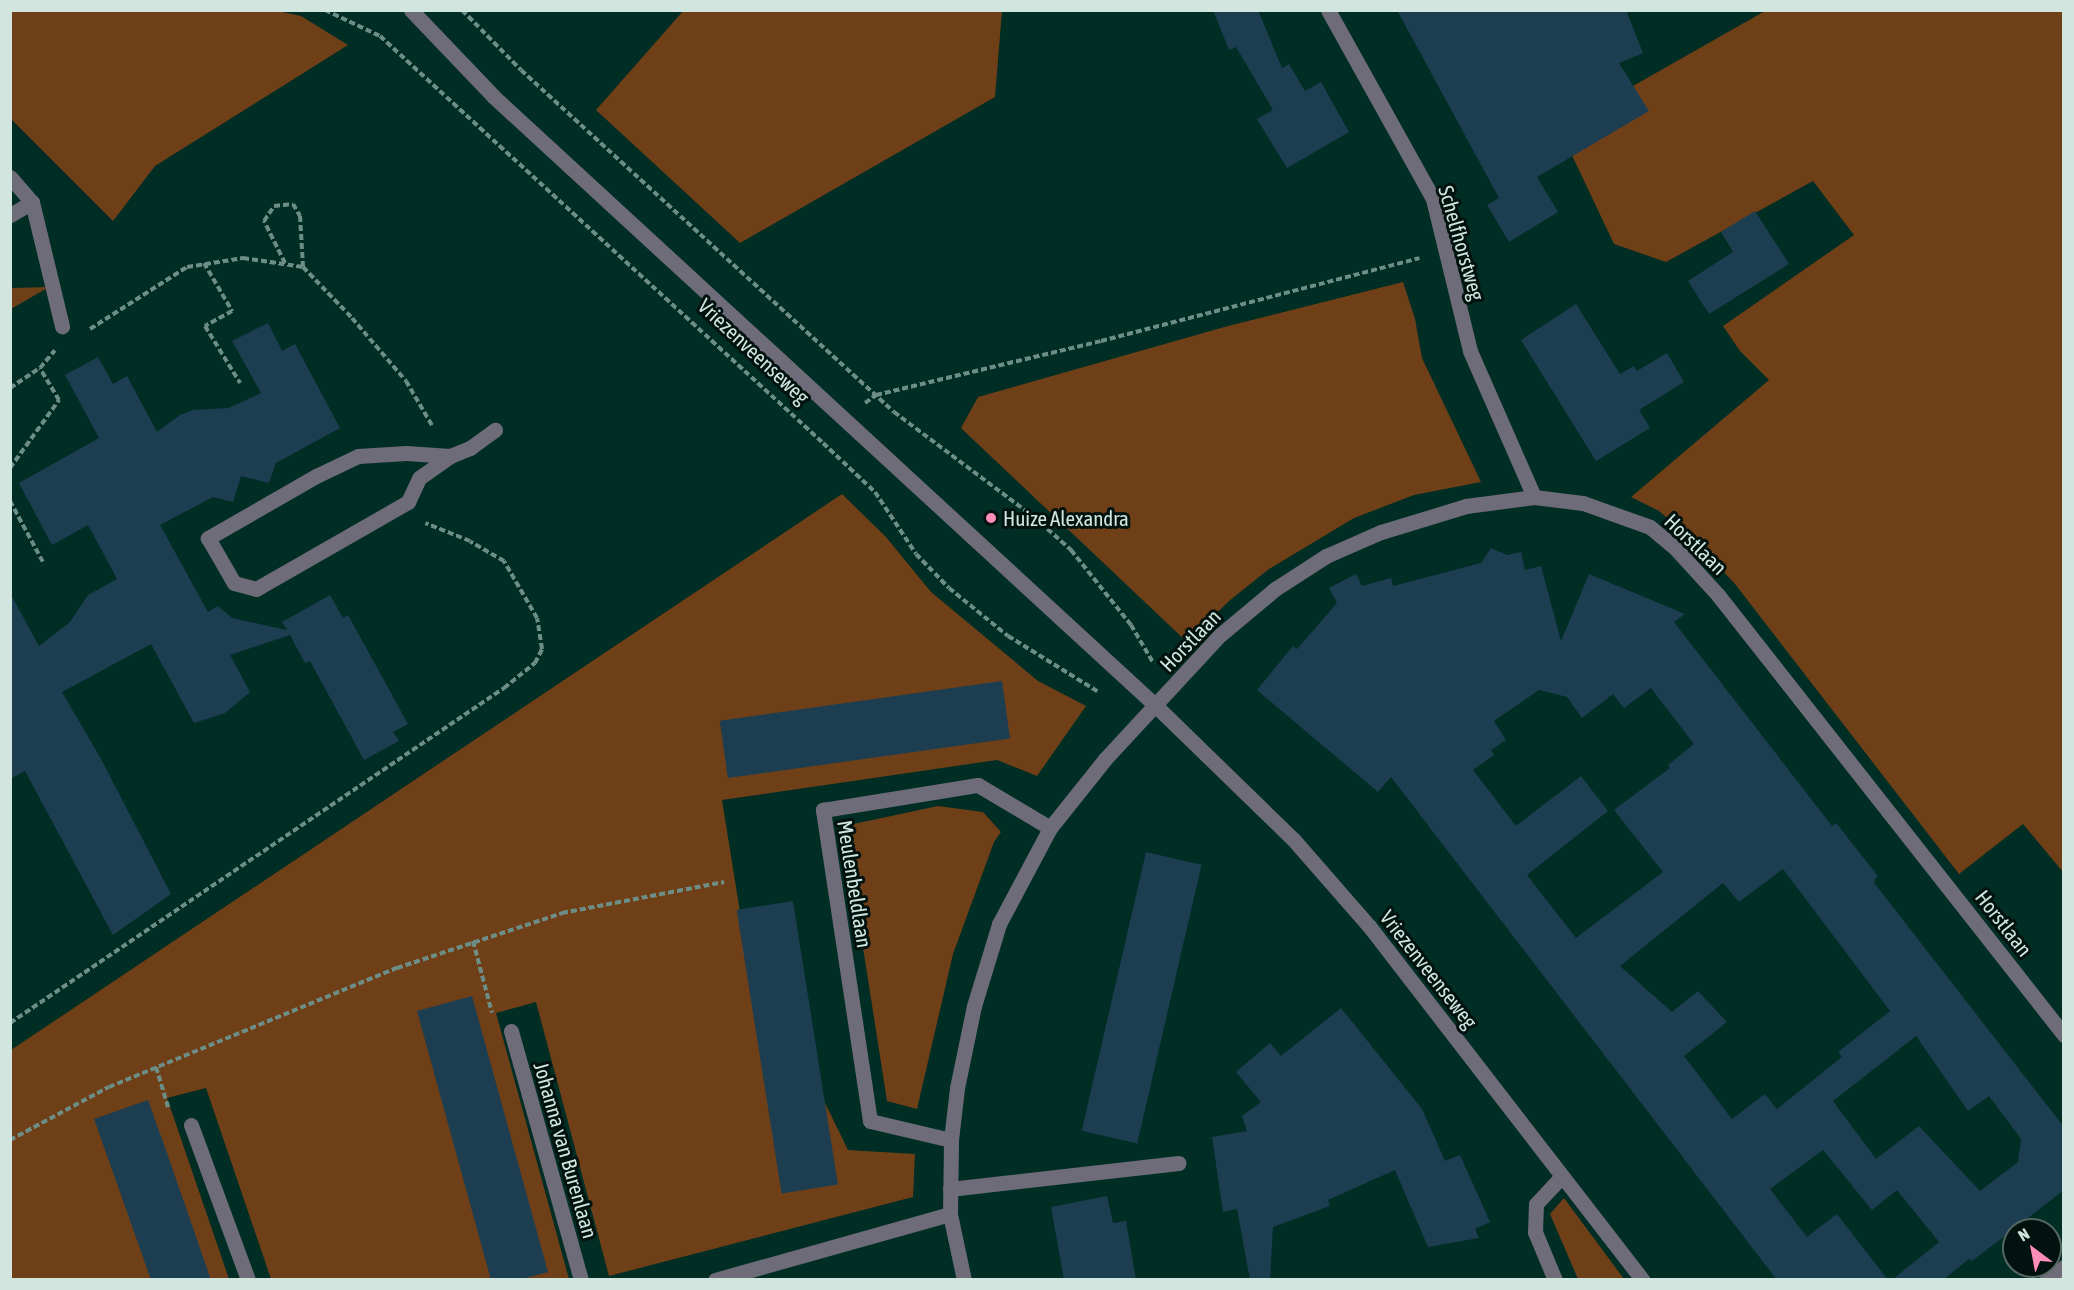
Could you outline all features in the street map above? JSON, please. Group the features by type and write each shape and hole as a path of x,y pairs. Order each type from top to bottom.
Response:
{"street":[{"name":"Vriezenveenseweg","path":"411,10 494,97 1156,706 1293,839 1369,926 1643,1280"},
{"name":"Schelfhorstweg","path":"1328,10 1433,199 1443,252 1470,351 1534,497"},
{"path":"10,177 32,202 62,326"},
{"path":"10,215 32,202"},
{"path":"450,456 406,453 358,456 316,476 208,538 234,583 256,589 408,502 419,478 450,456 470,448 495,430"},
{"name":"Horstlaan","path":"1156,706 1220,635 1275,589 1326,556 1381,532 1466,506 1534,497 1583,503 1650,526 1676,549 1726,604 2064,1035"},
{"path":"964,1280 950,1214 951,1140 957,1088 974,1006 999,924 1050,828 1105,759 1156,706"},
{"name":"Meulenbeldlaan","path":"951,1140 870,1121 823,810 978,785 1050,828"},
{"name":"Johanna van Burenlaan","path":"511,1031 581,1280"},
{"path":"191,1125 248,1280"},
{"path":"950,1189 1179,1164"},
{"path":"1555,1280 1535,1232 1536,1204 1562,1176"},
{"path":"715,1280 950,1214"},
{"path":"2046,1280 2064,1267"}],"path":[{"name":"Vriezenveenseweg","path":"325,10 380,36 796,418 875,492 916,554 950,588 1008,636 1091,690 1102,693"},
{"path":"462,10 521,70 894,412 1034,517 1071,550 1131,625 1154,662 1156,706"},
{"path":"285,262 264,221 274,206 292,204 300,216 303,267"},
{"path":"843,420 876,395 1101,341 1443,252"},
{"path":"86,331 169,277 204,263 243,258 285,262 303,267 352,318 406,381 450,456"},
{"path":"204,263 232,311 206,326 240,383"},
{"path":"10,388 40,368 57,349"},
{"path":"10,468 59,400 40,368"},
{"path":"10,501 44,564"},
{"path":"10,1023 504,688 535,663 542,649 537,618 504,561 470,541 426,525 408,502"},
{"path":"10,1140 109,1087 286,1012 473,941 595,905 724,882"},
{"path":"473,941 494,1020 507,1017 511,1031"}],"shaded area":[{"path":"684,10 1002,11 995,97 740,243 596,110"},
{"path":"10,11 277,11 301,16 348,45 155,166 113,221 11,119"},
{"path":"1765,11 2063,11 2063,872 2023,824 1959,874 1735,584 1698,544 1659,511 1631,497 1769,380 1740,351 1723,326 1854,235 1813,181 1666,262 1614,244 1559,128"},
{"path":"1403,282 1415,319 1422,358 1481,482 1414,495 1354,518 1269,569 1229,601 1187,642 961,428 978,397 1228,326"},
{"path":"49,287 11,309 11,288"},
{"path":"842,494 886,537 931,592 1038,681 1086,706 1037,776 997,760 722,800 744,937 848,1150 915,1154 913,1197 609,1276 536,1002 496,1013 569,1279 271,1279 206,1088 167,1098 229,1279 11,1280 11,1050"},
{"path":"938,806 983,812 1001,832 994,842 953,954 917,1109 887,1101 844,826"},
{"path":"1564,1198 1624,1279 1578,1279 1550,1214"}],"building":[{"path":"1213,10 1258,10 1282,68 1289,64 1305,91 1321,82 1349,132 1287,168 1257,119 1273,110 1236,47 1229,50"},
{"path":"1397,10 1626,10 1643,53 1619,63 1649,111 1537,177 1558,212 1509,242 1487,205 1499,198"},
{"path":"1755,211 1789,264 1709,314 1688,281 1733,252 1721,232"},
{"path":"1576,304 1620,374 1634,366 1637,371 1667,353 1684,382 1639,410 1650,428 1596,461 1521,340"},
{"path":"268,323 282,351 295,344 340,428 276,463 269,483 241,476 233,502 213,497 160,525 208,612 218,606 232,618 287,630 282,622 330,595 343,618 348,615 408,724 393,732 399,741 364,760 310,661 305,663 290,635 230,655 250,692 225,713 194,723 151,644 62,692 101,759 171,894 113,935 25,771 10,779 10,593 39,646 70,622 88,595 117,579 88,525 52,545 19,483 99,438 65,375 98,357 113,384 127,376 157,432 180,415 193,410 229,408 261,393 232,341"},
{"path":"1491,548 1507,555 1521,552 1525,570 1541,566 1561,641 1589,574 1685,614 1674,622 1832,826 1836,823 1878,876 1874,880 1875,884 2064,1127 2064,1190 2028,1218 2002,1218 2002,1238 1972,1261 1969,1259 1943,1280 1892,1280 1939,1242 1897,1190 1872,1210 1823,1150 1770,1189 1807,1237 1837,1214 1888,1280 1777,1280 1391,777 1378,792 1257,690 1293,646 1297,649 1337,603 1329,588 1356,574 1362,586 1391,578 1393,586 1481,563","holes":["1651,688 1694,744 1668,765 1670,768 1614,810 1663,872 1576,938 1527,875 1608,811 1581,776 1516,826 1473,770 1494,755 1491,750 1506,740 1494,721 1539,690 1567,697 1582,718 1613,694 1624,708","1783,869 1890,1011 1838,1052 1842,1057 1777,1109 1765,1094 1732,1119 1684,1056 1727,1022 1698,991 1672,1012 1620,966 1723,883 1739,902","1916,1036 1968,1111 1989,1096 2021,1139 2018,1162 1980,1191 1919,1126 1876,1159 1833,1101"]},
{"path":"1002,681 1010,738 728,778 720,721"},
{"path":"1146,852 1202,865 1137,1143 1082,1131"},
{"path":"793,901 838,1184 782,1193 737,910"},
{"path":"472,996 548,1272 519,1280 491,1280 417,1011"},
{"path":"1341,1008 1422,1109 1445,1161 1460,1155 1490,1222 1475,1229 1479,1238 1428,1247 1395,1170 1328,1200 1330,1206 1273,1227 1270,1280 1250,1280 1237,1209 1223,1212 1212,1137 1247,1131 1242,1116 1261,1102 1236,1072 1270,1043 1281,1056"},
{"path":"148,1100 211,1280 151,1280 94,1119"},
{"path":"1107,1196 1113,1223 1126,1221 1136,1280 1064,1280 1051,1207"}],"place":[{"name":"Huize Alexandra","path":"991,518"}]}
